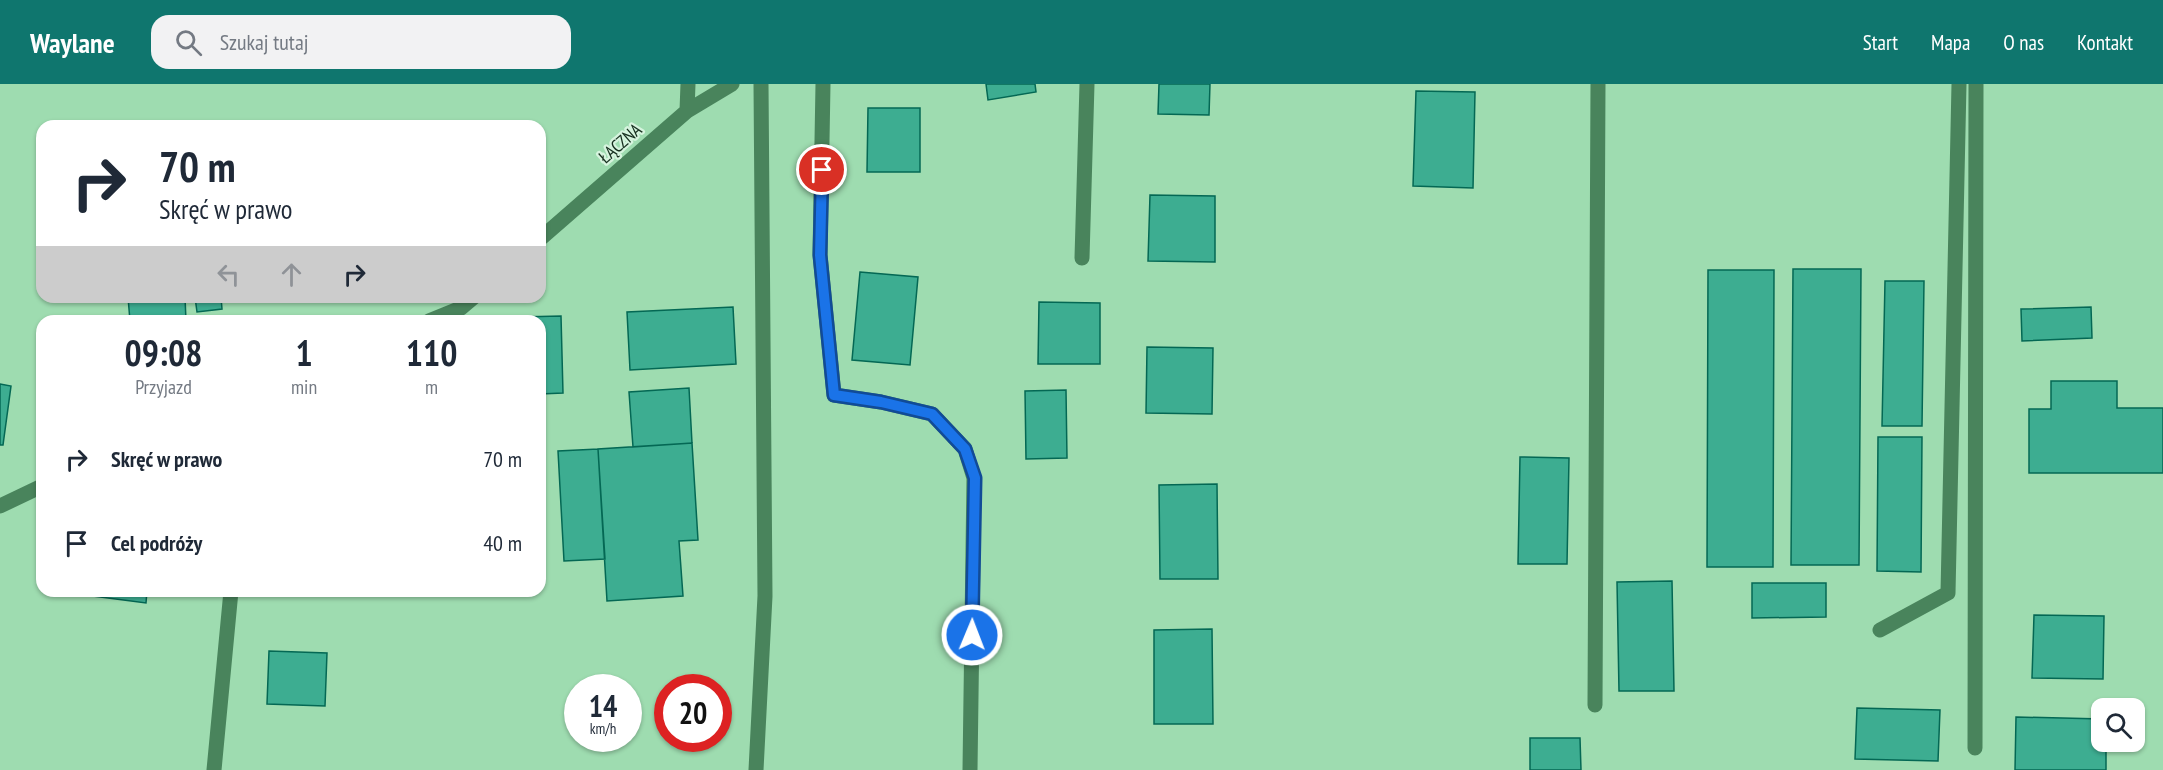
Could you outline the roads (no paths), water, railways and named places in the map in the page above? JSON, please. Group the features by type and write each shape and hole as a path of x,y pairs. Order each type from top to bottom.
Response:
{"street":[{"path":"687,111 688,84"},
{"name":"ŁĄCZNA","path":"546,234 687,111 732,84"},
{"path":"756,770 765,596 761,84"},
{"path":"823,84 820,255 834,395 881,402 932,414 965,449 975,478 970,770"},
{"path":"1082,258 1087,84"},
{"path":"1594,705 1598,84"},
{"path":"1880,630 1948,592 1959,84"},
{"path":"1975,748 1976,84"},
{"path":"444,315 467,303"},
{"path":"0,506 36,489"},
{"path":"214,770 230,597"}]}
